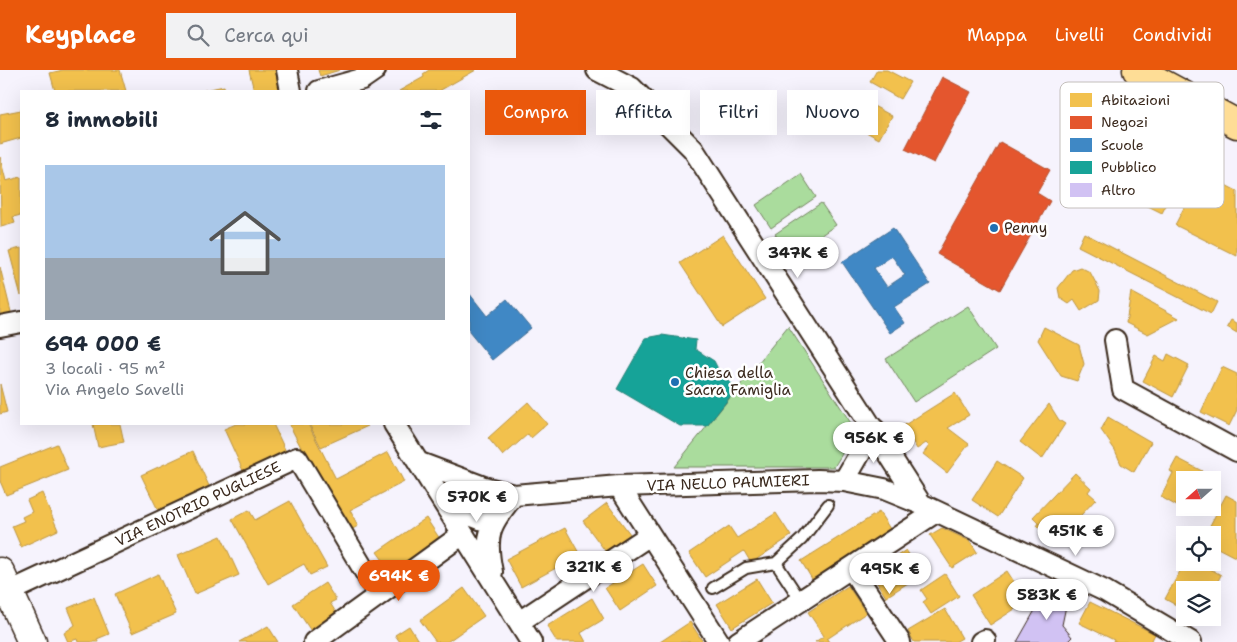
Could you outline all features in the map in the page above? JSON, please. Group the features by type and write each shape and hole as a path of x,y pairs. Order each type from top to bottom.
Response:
{"main road":[{"path":"1138,70 1160,82"},
{"path":"1224,117 1237,124"}],"street":[{"path":"287,70 292,90"},
{"path":"322,90 362,78 375,70"},
{"path":"597,70 630,79 693,149 874,430 929,508 851,568 738,642"},
{"path":"0,326 20,322"},
{"path":"1115,340 1123,388 1237,452"},
{"path":"395,425 532,642"},
{"path":"844,481 874,430"},
{"name":"VIA ENOTRIO PUGLIESE","path":"5,582 297,458 379,595"},
{"name":"VIA NELLO PALMIERI","path":"420,463 484,488 514,495 619,486 844,481 884,489 1105,590 1190,642"},
{"path":"619,486 719,642"},
{"path":"446,506 484,488"},
{"path":"494,584 487,547 493,524 514,495"},
{"path":"446,506 493,524"},
{"path":"314,642 463,534"},
{"path":"519,622 650,535"},
{"path":"851,568 900,642"},
{"path":"5,582 32,642"}],"lane":[{"path":"713,588 746,568 776,563 802,539 828,505"},
{"path":"776,563 801,601"}],"green space":[{"path":"801,174 816,197 771,228 756,205"},
{"path":"821,203 836,225 790,256 775,234"},
{"path":"968,306 996,349 914,402 886,359"},
{"path":"788,326 856,431 834,467 674,467"}],"building: Abitazioni":[{"path":"63,70 120,70 126,90 55,90 50,73"},
{"path":"249,70 275,70 280,90 254,90"},
{"path":"318,70 340,70 320,76"},
{"path":"429,70 476,70 441,90 401,90 424,77 423,74"},
{"path":"877,70 887,70 910,82 900,99 870,82"},
{"path":"224,86 225,90 206,90"},
{"path":"878,108 892,116 879,139 872,135 878,135"},
{"path":"20,110 20,138 0,144 0,114"},
{"path":"0,157 6,181 20,177 20,215 13,217 15,223 1,227"},
{"path":"1224,184 1237,191 1237,256 1175,225 1184,208 1224,208"},
{"path":"1152,208 1165,208 1162,213"},
{"path":"1084,233 1217,302 1211,314 1078,246"},
{"path":"723,235 765,299 722,327 680,263"},
{"path":"20,248 20,292 9,251"},
{"path":"0,267 12,316 0,319"},
{"path":"1080,267 1090,272 1100,291 1099,300 1081,311 1074,300 1069,304 1060,298 1058,288 1072,270"},
{"path":"1131,292 1179,318 1148,334 1126,323"},
{"path":"1231,320 1237,323 1237,333 1227,327"},
{"path":"1044,327 1079,345 1084,364 1077,381 1061,376 1038,340"},
{"path":"1168,354 1189,365 1173,397 1143,381 1156,356 1165,361"},
{"path":"1222,367 1237,374 1237,410 1229,426 1201,412"},
{"path":"0,384 7,412 0,414"},
{"path":"955,393 969,415 948,428 969,444 947,473 923,454 929,446 926,443 917,449 903,426"},
{"path":"528,402 547,424 531,438 528,434 503,456 488,438"},
{"path":"1049,404 1059,420 1065,424 1042,459 1020,442"},
{"path":"1108,417 1151,442 1134,472 1121,464 1115,450 1101,430"},
{"path":"93,425 120,425 124,442 98,447"},
{"path":"234,425 273,425 288,456 245,475 224,429"},
{"path":"290,425 309,425 336,479 388,452 404,482 350,510 358,526 345,533"},
{"path":"310,425 368,426 321,447"},
{"path":"57,444 68,470 6,495 0,481 0,467"},
{"path":"193,451 209,486 158,510 141,475"},
{"path":"1177,458 1202,471 1176,471 1176,506 1161,497 1173,473 1170,471"},
{"path":"997,461 1023,478 998,517 972,500"},
{"path":"1075,473 1091,488 1088,492 1096,499 1067,530 1070,533 1058,546 1037,526 1039,523 1033,517"},
{"path":"42,493 58,530 21,547 12,526 24,521 22,517 32,512 27,500"},
{"path":"1226,495 1237,501 1237,558 1221,550 1221,526 1210,526 1215,516 1221,516 1221,505"},
{"path":"290,501 327,567 310,575 304,564 268,584 232,519 249,510 255,520"},
{"path":"607,503 630,534 606,552 583,521"},
{"path":"879,512 894,535 815,584 801,561"},
{"path":"776,513 791,536 751,563 744,551 705,577 689,553 729,526 737,538"},
{"path":"426,518 444,545 396,578 377,552"},
{"path":"565,528 580,555 521,587 506,559"},
{"path":"942,528 970,541 977,552 952,568 930,535"},
{"path":"221,536 239,575 195,594 178,555"},
{"path":"906,550 922,574 886,597 871,573"},
{"path":"643,564 657,586 620,611 605,588"},
{"path":"1007,571 1024,597 1015,609 990,625 971,595"},
{"path":"1180,571 1214,571 1221,575 1218,581 1176,581 1176,605 1165,599"},
{"path":"158,574 176,614 132,633 115,594"},
{"path":"945,574 959,596 931,614 923,602 927,599 921,590"},
{"path":"757,579 772,603 732,628 717,604"},
{"path":"325,583 336,600 330,603 339,617 313,634 293,604"},
{"path":"848,586 866,613 827,639 829,642 815,642 824,636 808,612"},
{"path":"464,588 484,616 447,642 436,642 420,620"},
{"path":"94,597 109,634 97,639 98,642 78,642 77,639 68,642 64,633 75,625 68,608"},
{"path":"592,598 604,619 581,633 586,642 557,642 547,626"},
{"path":"1090,602 1155,634 1151,642 1113,642 1114,640 1079,623"},
{"path":"945,609 962,638 955,642 914,642 908,631"},
{"path":"690,622 703,642 660,642"},
{"path":"268,626 278,642 239,642"},
{"path":"409,626 419,642 400,642 395,635"}],"building: Negozi":[{"path":"942,77 971,92 934,163 905,149"},
{"name":"Penny","path":"1000,142 1050,170 1037,193 1050,201 1000,290 937,254"}],"building: Scuole":[{"path":"893,228 930,284 894,307 905,323 890,333 842,262","holes":["892,256 905,275 887,287 874,268"]},
{"path":"470,294 487,316 507,299 531,328 492,360 470,333"}],"building: Pubblico":[{"name":"Chiesa della Sacra Famiglia","path":"662,335 696,340 695,349 714,361 721,375 737,388 707,426 680,426 617,389 646,338"}],"building: Altro":[{"path":"1047,589 1067,601 1062,625 1072,637 1067,642 1017,642"}],"place":[{"name":"Penny","path":"994,228"},
{"name":"Chiesa della Sacra Famiglia","path":"675,382"}]}
